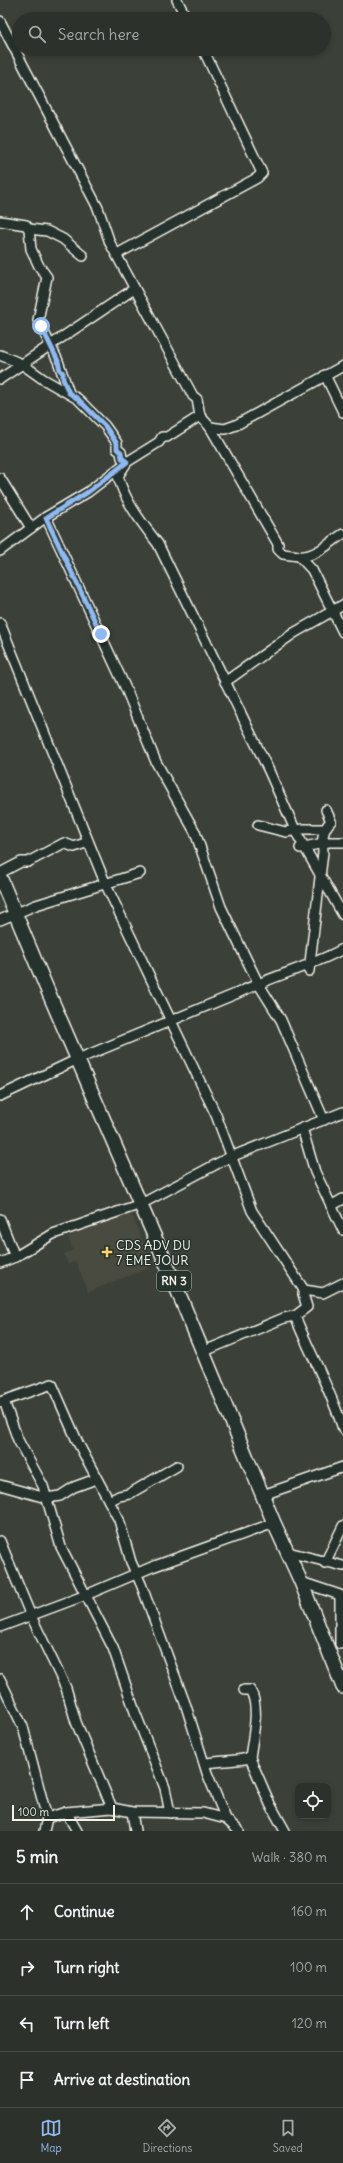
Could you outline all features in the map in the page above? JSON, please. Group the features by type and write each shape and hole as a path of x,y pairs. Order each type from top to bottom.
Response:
{"highway":[{"name":"RN 3","path":"0,877 141,1204 262,1496 301,1582 343,1687"}],"street":[{"path":"177,0 183,12"},
{"path":"0,21 12,44"},
{"path":"18,56 98,208 104,231 134,289 193,396 197,399 200,416 210,427 278,544 278,549 283,554 306,556 315,553 343,534"},
{"path":"117,254 257,178 262,173 206,56"},
{"path":"0,222 26,225 29,229 47,232 63,239 83,256"},
{"path":"29,229 31,249 39,266 47,277 39,307 38,320 58,361 69,393"},
{"path":"0,379 134,289"},
{"path":"0,355 22,364 43,379 78,399 105,426 117,444 117,449 121,452 122,458 127,462"},
{"path":"210,427 225,429 236,425 343,366"},
{"path":"325,375 343,412"},
{"path":"0,551 31,528 88,492 127,462 159,442 162,437 167,437 200,416"},
{"path":"127,462 118,476 121,488 140,521 158,544 269,771 302,848 343,916"},
{"path":"0,478 31,528"},
{"path":"46,518 123,682 156,762 195,832 221,906 258,983 281,1020 324,1120"},
{"path":"299,556 312,570 343,632"},
{"path":"225,682 331,610 343,605"},
{"path":"0,623 106,885 216,1115 233,1156 252,1211 304,1290 303,1294 307,1307"},
{"path":"309,968 323,852 322,844 325,829 331,821 326,810"},
{"path":"258,825 286,832 325,829"},
{"path":"0,873 21,862 28,862 64,843 74,847 88,842"},
{"path":"302,848 343,842"},
{"path":"0,920 16,913 140,873"},
{"path":"0,1096 78,1059 258,983 309,968 343,949"},
{"path":"0,1263 15,1257 53,1234 141,1204 233,1156 343,1112"},
{"path":"302,1128 315,1172 343,1230"},
{"path":"331,1206 343,1199"},
{"path":"0,1219 15,1257"},
{"path":"202,1352 279,1320 295,1316 323,1293 343,1283"},
{"path":"304,1290 323,1293"},
{"path":"295,1316 306,1344 330,1392 343,1429"},
{"path":"170,1813 165,1788 135,1712 113,1648 61,1547 43,1486 18,1440 2,1401 52,1384 78,1443 119,1520 136,1575 226,1819 239,1831"},
{"path":"109,1501 119,1496 129,1494 177,1466"},
{"path":"262,1496 343,1467"},
{"path":"0,1485 46,1498 60,1496 74,1487 96,1479"},
{"path":"0,1627 86,1595 152,1567 274,1523"},
{"path":"325,1563 343,1526"},
{"path":"0,1541 3,1556 66,1688 76,1722 112,1808"},
{"path":"288,1552 325,1563 343,1566"},
{"path":"301,1582 340,1595 342,1644 328,1648"},
{"path":"0,1679 23,1727 47,1818 44,1831"},
{"path":"244,1690 250,1690 253,1694 254,1709 250,1758 270,1804 284,1831"},
{"path":"205,1763 223,1761 230,1762 250,1758"},
{"path":"47,1818 66,1812 112,1808 132,1812 203,1813 226,1819"},
{"path":"66,1812 77,1831"},
{"path":"132,1812 135,1831"}],"shaded area":[{"name":"CDS ADV DU 7 EME JOUR","path":"130,1211 153,1266 88,1292 76,1261 68,1264 64,1254 73,1250 68,1237"}],"place":[{"name":"CDS ADV DU 7 EME JOUR","path":"107,1252"}],"route":[{"path":"41,326 58,361 69,393 82,402 85,407 105,426 112,439 117,444 117,449 121,452 122,458 127,462 88,492 46,518 101,634"}]}
